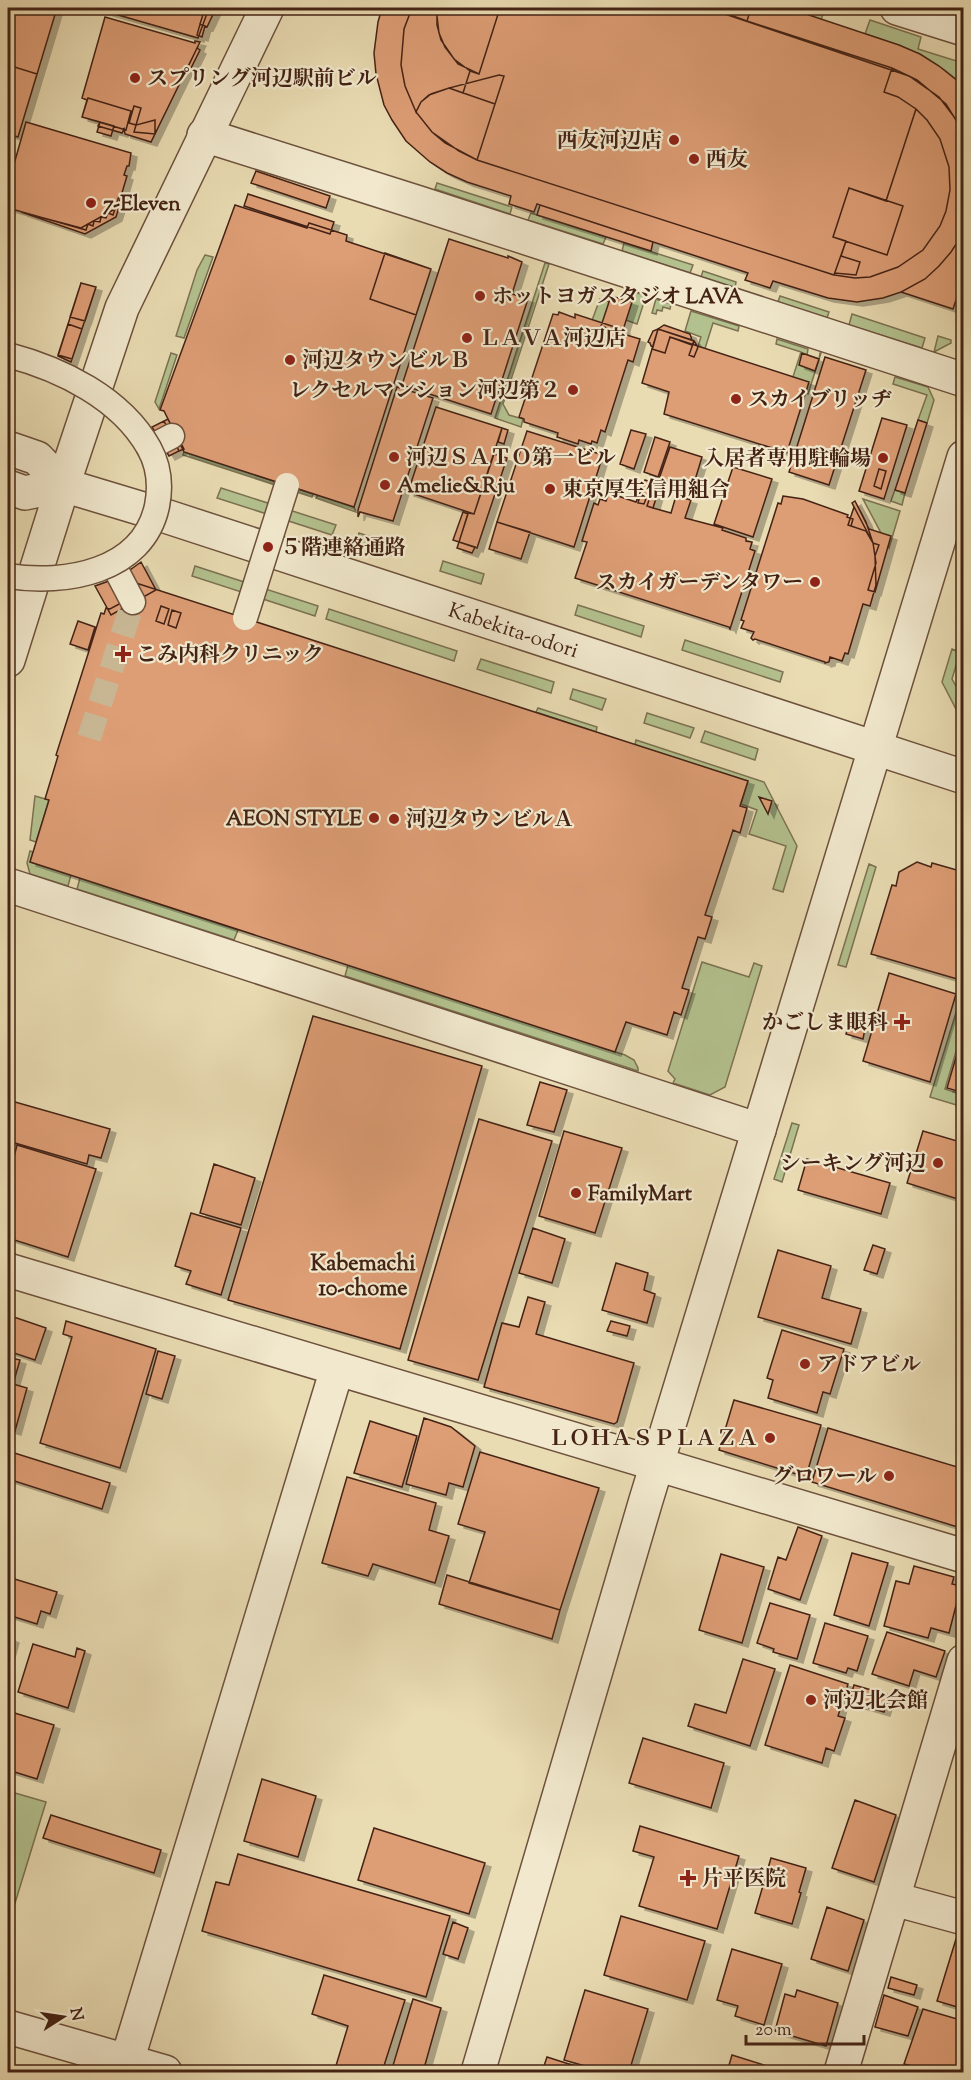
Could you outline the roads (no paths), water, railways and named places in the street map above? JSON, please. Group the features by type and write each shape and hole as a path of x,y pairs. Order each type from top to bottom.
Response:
{"street":[{"path":"8,660 122,308 267,8"},
{"path":"897,8 963,29"},
{"path":"204,135 963,380"},
{"path":"8,355 51,369 99,396 119,412 149,448 157,469 159,492 154,516 146,535 132,551 113,564 92,572 67,577 8,576"},
{"path":"149,448 172,436"},
{"path":"8,448 37,458 63,485"},
{"path":"478,2073 657,1464 963,457"},
{"path":"8,487 25,493 63,485"},
{"name":"Kabekita-odori","path":"63,485 156,513 963,777"},
{"path":"245,618 288,485"},
{"path":"113,564 133,602"},
{"path":"8,885 759,1130"},
{"path":"8,1270 963,1556"},
{"path":"127,2061 337,1369"},
{"path":"841,2073 963,1661"},
{"path":"894,1899 963,1917"},
{"path":"8,2027 165,2073"}],"tunnel":[{"path":"89,738 133,602"}],"place":[{"name":"スプリング河辺駅前ビル","path":"135,78"},
{"name":"西友河辺店","path":"674,140"},
{"name":"西友","path":"694,159"},
{"name":"7-Eleven","path":"91,203"},
{"name":"ホットヨガスタジオ LAVA","path":"480,296"},
{"name":"ＬＡＶＡ河辺店","path":"467,338"},
{"name":"河辺タウンビルＢ","path":"290,360"},
{"name":"レクセルマンション河辺第２","path":"573,390"},
{"name":"スカイブリッヂ","path":"736,399"},
{"name":"河辺ＳＡＴＯ第一ビル","path":"394,457"},
{"name":"入居者専用駐輪場","path":"883,458"},
{"name":"Amelie&Rju","path":"385,485"},
{"name":"東京厚生信用組合","path":"550,489"},
{"name":"５階連絡通路","path":"268,547"},
{"name":"スカイガーデンタワー","path":"815,582"},
{"name":"こみ内科クリニック","path":"123,654"},
{"name":"AEON STYLE","path":"374,818"},
{"name":"河辺タウンビルＡ","path":"394,819"},
{"name":"かごしま眼科","path":"902,1022"},
{"name":"シーキング河辺","path":"938,1163"},
{"name":"FamilyMart","path":"576,1193"},
{"name":"アドアビル","path":"805,1364"},
{"name":"ＬＯＨＡＳＰＬＡＺＡ","path":"770,1438"},
{"name":"グロワール","path":"889,1476"},
{"name":"河辺北会館","path":"811,1700"},
{"name":"片平医院","path":"688,1878"}],"district":[{"name":"Kabemachi 10-chome","path":"363,1274"}]}
